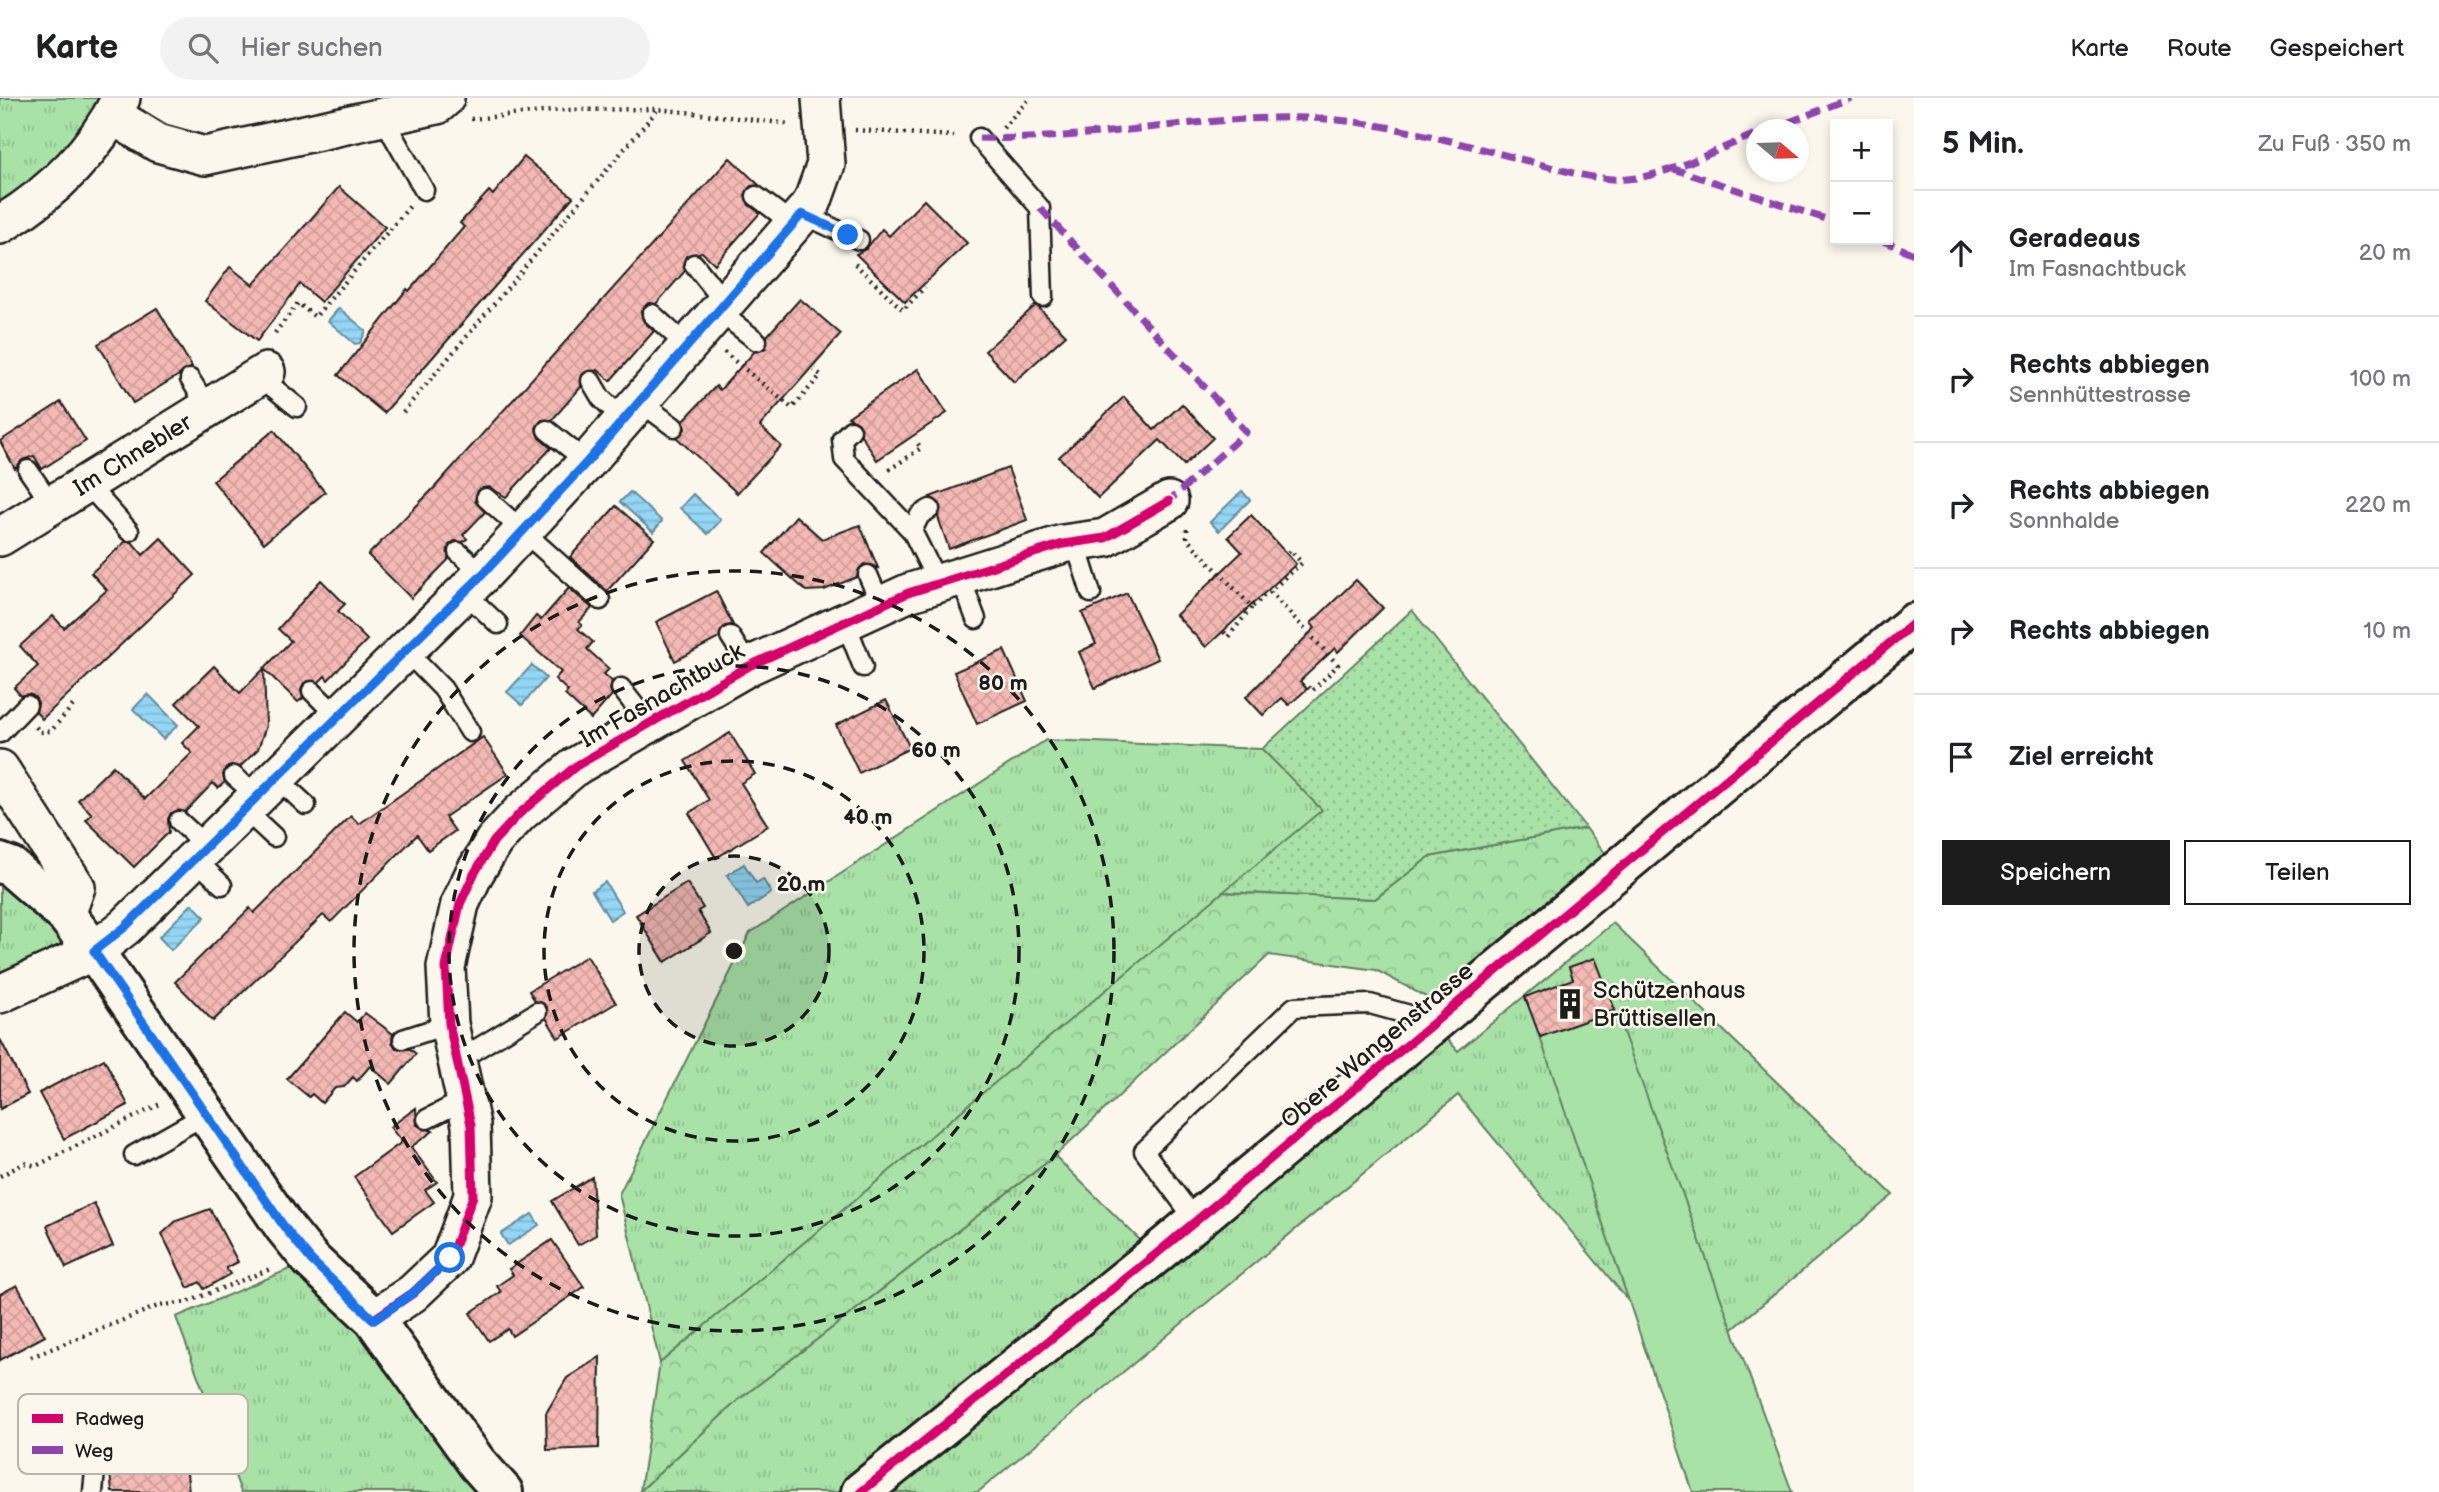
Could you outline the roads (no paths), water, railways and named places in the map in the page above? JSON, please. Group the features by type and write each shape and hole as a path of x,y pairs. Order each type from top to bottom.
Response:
{"street":[{"path":"0,225 60,181 89,149 116,106 158,143 205,156 437,104 452,109"},
{"path":"0,994 94,951 125,927 200,852 325,704 405,650 469,573 522,533 812,203 826,164 822,113"},
{"name":"Im Chnebler","path":"1,534 86,484 199,393 263,374"},
{"name":"Im Fasnachtbuck","path":"374,1320 413,1293 450,1258 473,1196 471,1125 449,1024 446,967 460,904 494,841 520,813 576,766 749,666 845,621 874,590 949,580 1075,542 1105,538 1178,511"},
{"name":"Obere Wangenstrasse","path":"861,1492 1196,1221 1914,623"},
{"path":"0,769 76,887 66,915"},
{"path":"0,863 11,867 66,915 94,951 205,1115 311,1260 374,1320 477,1463 503,1492"}],"lane":[{"path":"392,134 424,190"},
{"path":"979,138 1040,208 1043,297"},
{"path":"756,196 798,219 853,237"},
{"path":"694,264 707,322"},
{"path":"652,314 707,322 757,341"},
{"path":"263,374 297,407"},
{"path":"591,381 601,398 674,428"},
{"path":"547,430 587,462"},
{"path":"852,430 842,439 844,459 912,531 976,619"},
{"path":"28,470 52,505"},
{"path":"86,484 130,531"},
{"path":"486,498 600,600"},
{"path":"912,531 920,515 930,509"},
{"path":"1075,542 1091,593"},
{"path":"469,573 498,624"},
{"path":"845,621 863,667"},
{"path":"730,636 749,666"},
{"path":"405,650 443,689 470,732"},
{"path":"621,688 649,724"},
{"path":"0,733 27,705"},
{"path":"253,789 306,805"},
{"path":"253,789 274,838"},
{"path":"179,821 222,885"},
{"path":"1196,1221 1144,1151 1294,1007 1370,1004 1435,1022"},
{"path":"457,1061 537,1012"},
{"path":"402,1039 449,1024"},
{"path":"427,1119 466,1100"},
{"path":"135,1155 205,1115"},
{"path":"93,1492 95,1474"}],"water":[{"path":"339,308 366,331 360,343 355,344 328,321"},
{"path":"1242,491 1250,500 1219,531 1210,522"},
{"path":"630,492 662,521 653,532 620,502"},
{"path":"693,494 721,520 708,534 680,508"},
{"path":"532,665 546,678 522,705 507,692"},
{"path":"148,694 178,725 163,739 133,709"},
{"path":"744,864 756,883 763,879 771,893 748,908 727,875"},
{"path":"605,882 623,911 610,920 592,891"},
{"path":"192,904 205,917 171,950 159,937"},
{"path":"532,1214 539,1225 508,1245 501,1234"}],"place":[{"name":"Schützenhaus Brüttisellen","path":"1570,1004"}]}
